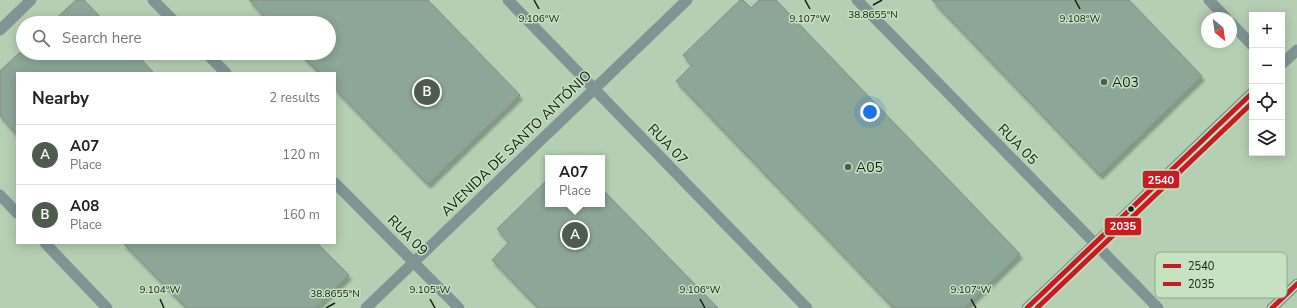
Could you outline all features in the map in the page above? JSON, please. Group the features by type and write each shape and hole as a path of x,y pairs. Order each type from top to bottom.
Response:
{"lane":[{"path":"0,30 31,0"},
{"path":"153,0 169,16"},
{"name":"RUA 07","path":"508,0 807,308"},
{"name":"AVENIDA DE SANTO ANTÓNIO","path":"366,308 686,0"},
{"name":"RUA 05","path":"857,0 1158,308"},
{"path":"1209,0 1220,12"},
{"path":"1237,29 1249,42"},
{"path":"1285,61 1297,50"},
{"path":"213,60 225,72"},
{"path":"1027,308 1249,96"},
{"name":"RUA 09","path":"336,184 459,308"},
{"path":"0,195 16,212"},
{"path":"46,244 107,308"},
{"path":"1287,294 1297,284"},
{"path":"1272,308 1282,298"}],"shaded area":[{"path":"0,0 1297,0 1297,308 0,308"}],"building":[{"path":"76,0 84,0 99,16 59,16"},
{"path":"249,0 428,0 520,95 428,184 336,90 336,72 319,72 307,60 336,60 336,16 264,16"},
{"name":"A05","path":"740,0 743,0 751,8 759,0 776,0 1020,254 964,308 894,308 676,81 692,65 683,55"},
{"name":"A03","path":"932,0 1129,0 1202,76 1100,175"},
{"path":"16,56 16,60 142,60 153,72 16,72 16,133 0,116 0,71"},
{"path":"545,182 545,207 605,207 605,192 718,308 539,308 492,260 509,242 497,229"},
{"path":"124,244 318,244 349,275 315,308 187,308"}],"transit line":[{"name":"2540","path":"1027,308 1249,96"},
{"name":"2035","path":"1037,308 1249,106"},
{"name":"2540","path":"1287,294 1297,284"},
{"name":"2540","path":"1272,308 1282,298"}],"place":[{"name":"A03","path":"1104,82"},
{"name":"A08","path":"427,92"},
{"name":"A05","path":"848,167"},
{"name":"A07","path":"575,235"}]}
